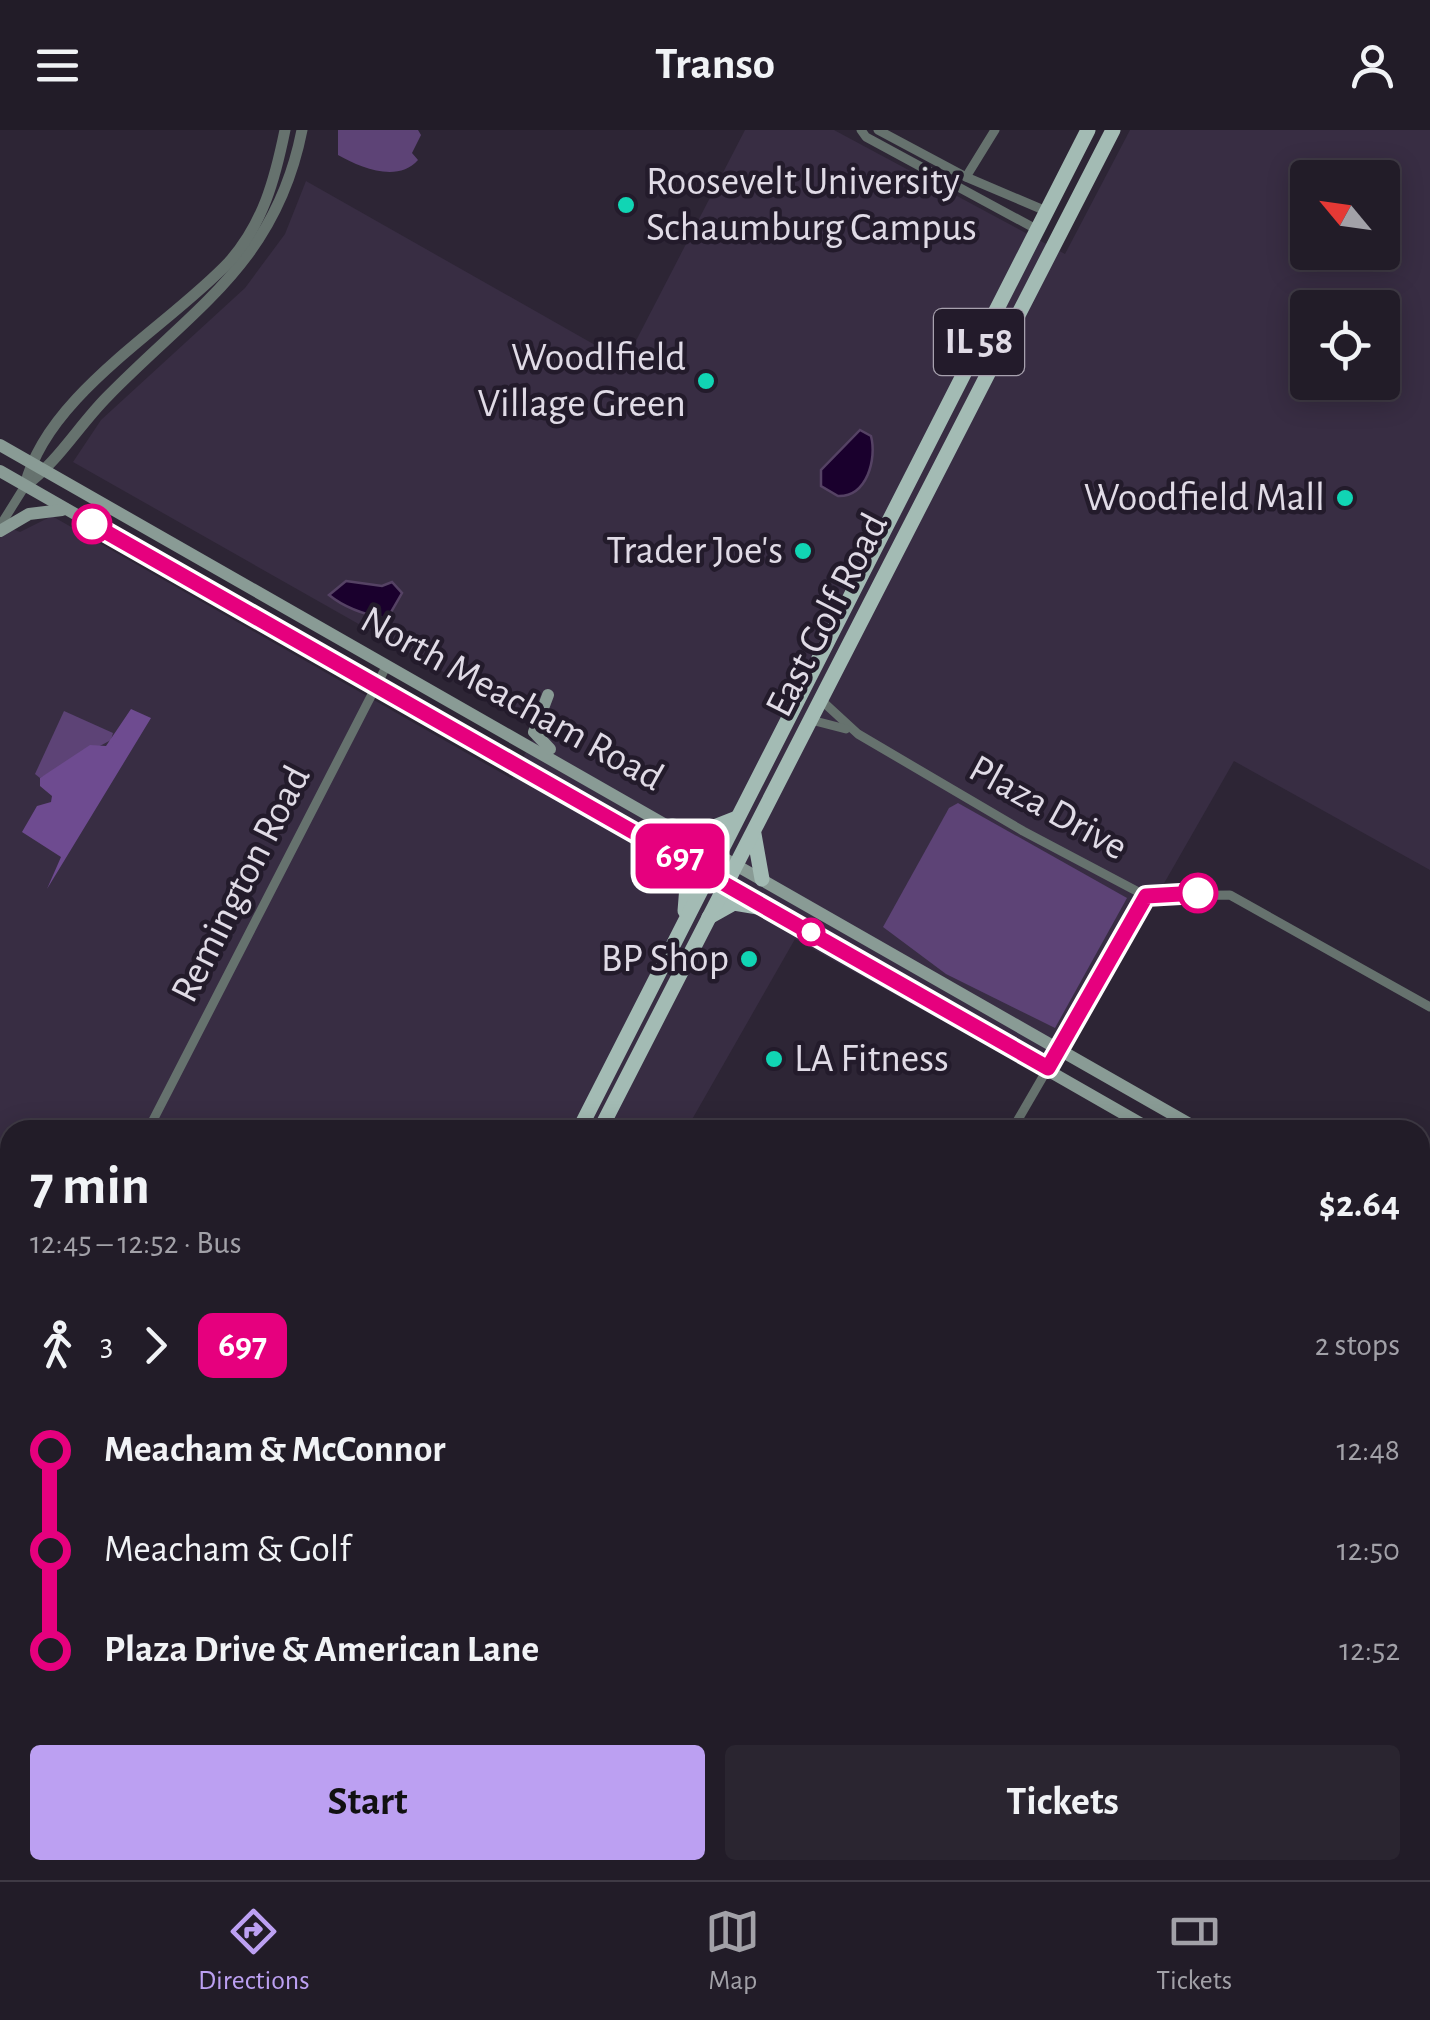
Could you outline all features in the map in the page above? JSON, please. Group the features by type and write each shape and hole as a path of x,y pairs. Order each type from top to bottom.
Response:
{"main road":[{"name":"East Golf Road","path":"584,1120 1088,130"},
{"name":"East Golf Road","path":"605,1120 1113,130"},
{"name":"North Meacham Road","path":"0,445 1183,1120"},
{"name":"North Meacham Road","path":"0,471 774,910 1135,1120"},
{"path":"0,528 43,509 67,510"},
{"path":"148,556 181,549"},
{"path":"502,730 528,723 548,695 535,724 536,737 600,778 608,790"},
{"path":"672,826 704,831 737,818"},
{"path":"754,831 754,854 762,879"},
{"path":"669,850 687,886 677,936"},
{"path":"709,917 734,904 774,910"}],"street":[{"path":"0,528 26,486 30,464 52,432 119,357 230,261 266,205 285,130"},
{"path":"26,486 45,472 90,414 240,269 272,217 302,130"},
{"path":"861,130 866,137 1036,229"},
{"path":"878,130 966,177 1046,211"},
{"path":"966,177 995,130"},
{"name":"Remington Road","path":"153,1120 386,664"},
{"name":"Plaza Drive","path":"821,700 858,734 1023,831 1146,896 1230,896 1430,1007"},
{"name":"Plaza Drive","path":"811,720 858,734"},
{"path":"1018,1120 1048,1068"}],"shaded area":[{"path":"338,130 418,130 421,135 412,153 418,160 410,167 390,172 357,164 338,155"},
{"path":"745,130 834,130 1065,254 1130,130 1430,130 1430,870 1234,761 1051,1081 795,939 692,1120 0,1120 0,524 20,532 52,516 512,779 539,727 73,462 101,420 245,288 285,234 306,181 625,362"},
{"path":"860,430 871,436 868,475 856,490 838,496 821,486 821,470"},
{"path":"346,581 382,586 392,582 402,593 387,619 349,608 329,595"},
{"path":"131,709 151,718 47,889 61,857 22,832 37,806 51,802 52,796 40,786 40,778 90,745 106,746"},
{"path":"64,711 113,733 111,740 40,778 35,774"},
{"path":"958,803 1127,898 1055,1028 946,974 883,927 949,808"}],"bus line":[{"name":"697","path":"92,524 1048,1068 1146,896 1198,893"}],"place":[{"name":"Roosevelt University Schaumburg Campus","path":"626,205"},
{"name":"Woodlfield Village Green","path":"706,381"},
{"name":"Woodfield Mall","path":"1345,498"},
{"name":"Trader Joe's","path":"803,551"},
{"name":"BP Shop","path":"749,959"},
{"name":"LA Fitness","path":"774,1059"}]}
